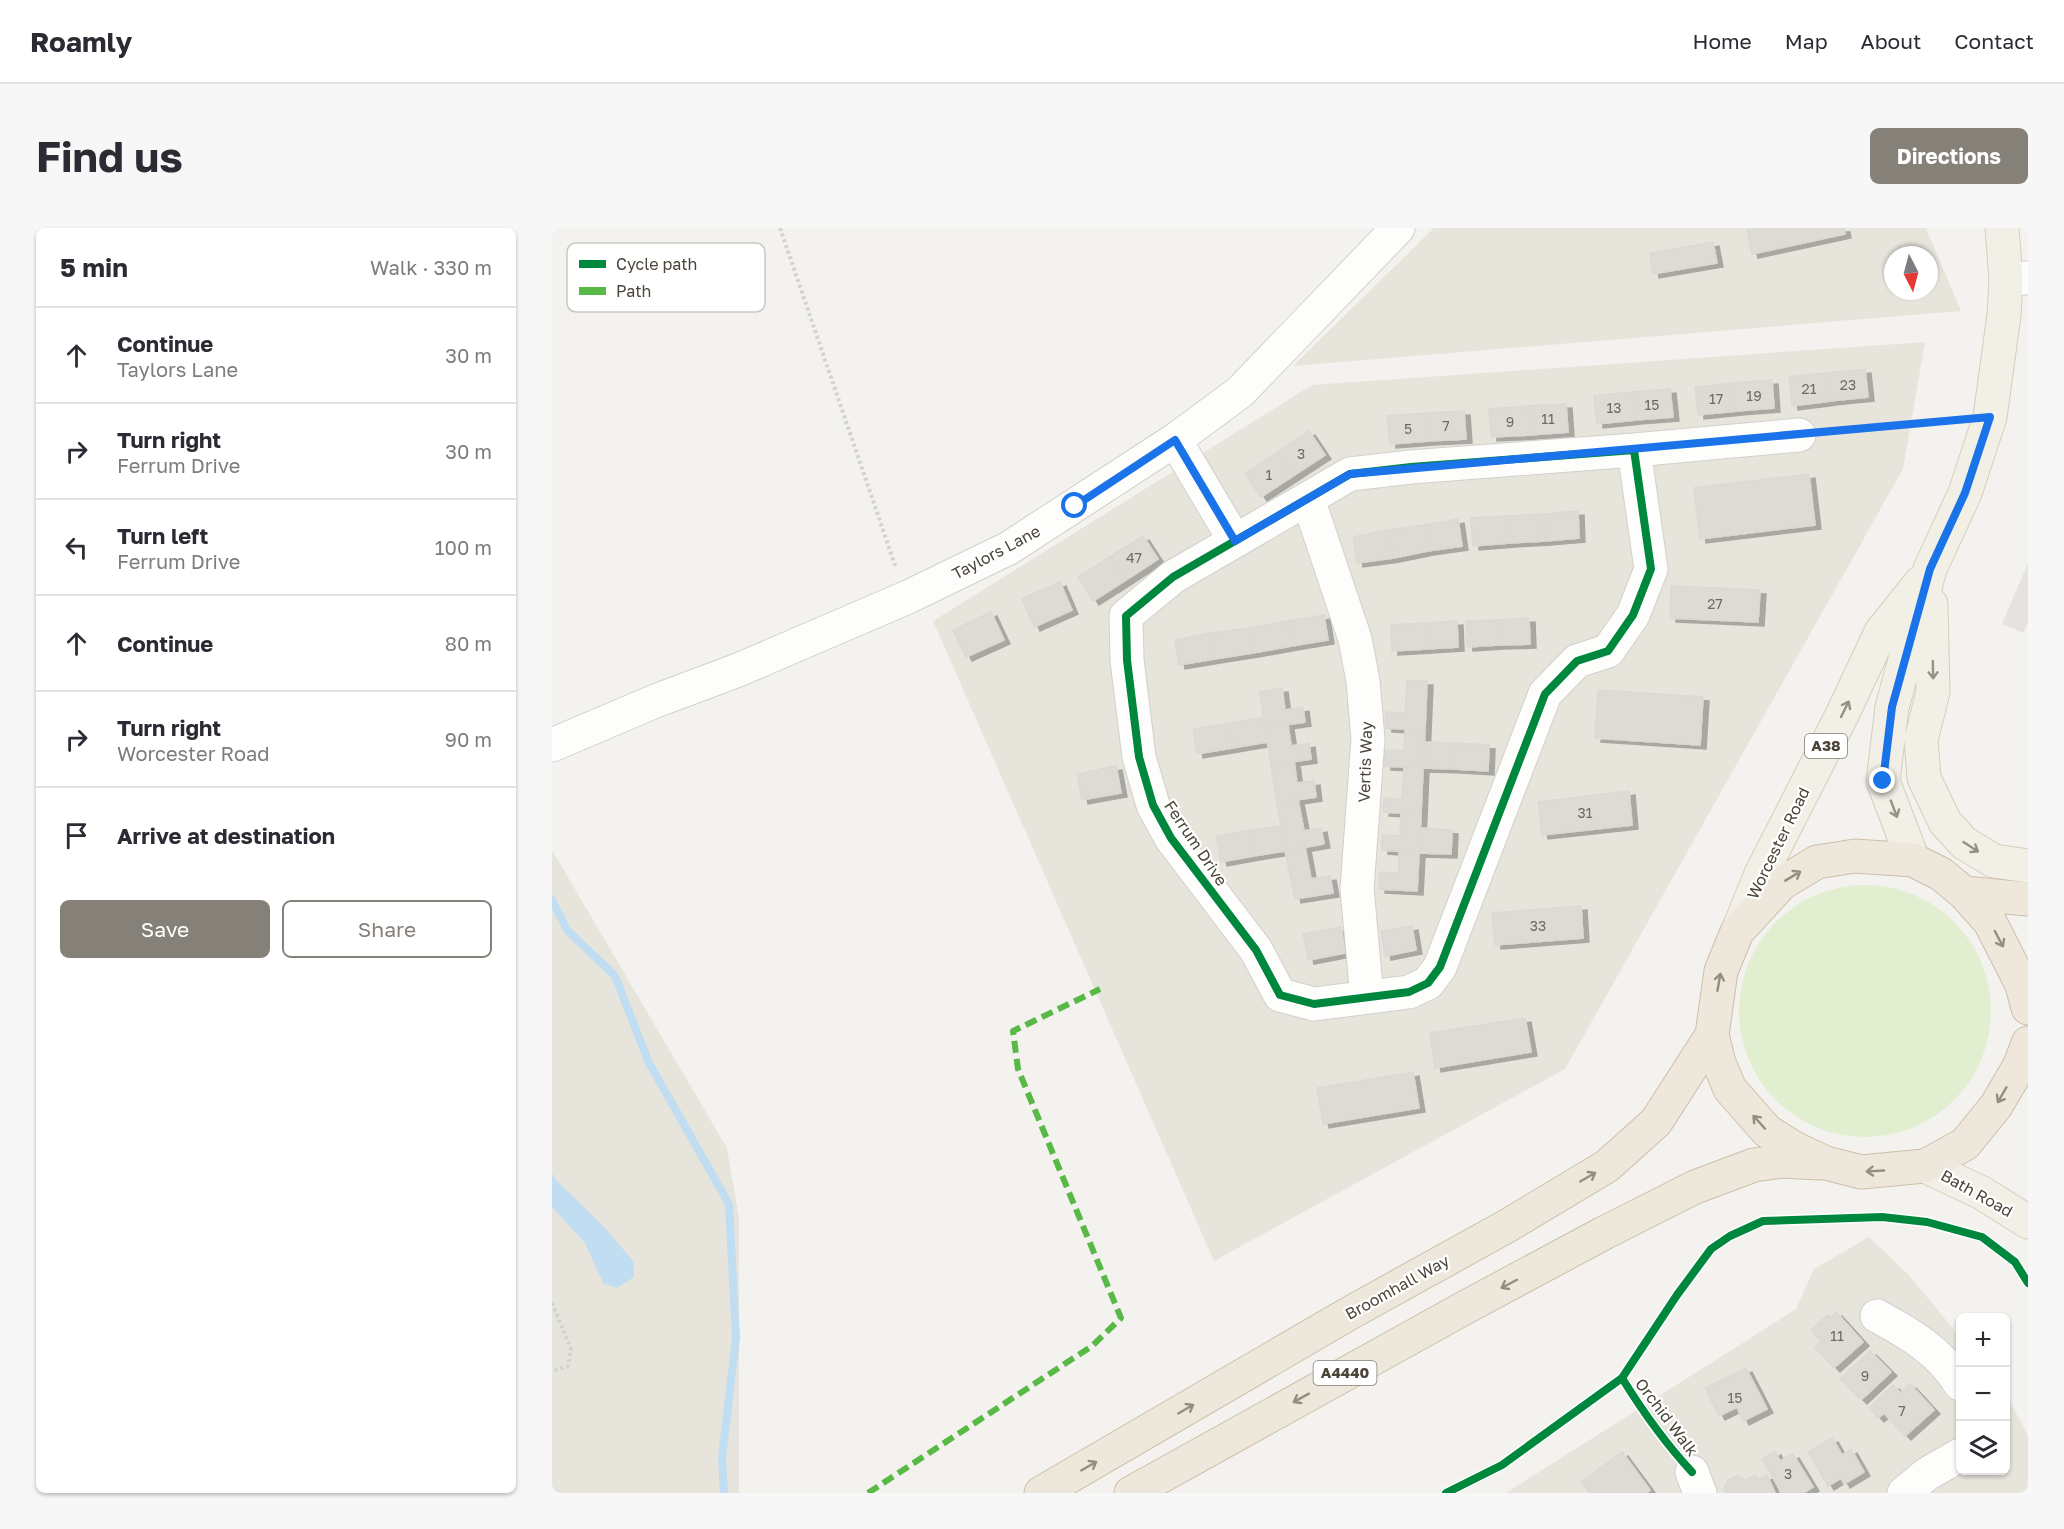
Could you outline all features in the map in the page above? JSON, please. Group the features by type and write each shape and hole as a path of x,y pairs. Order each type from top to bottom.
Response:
{"highway":[{"path":"2028,1008 2022,985 1990,922 1964,893 1941,874 1913,860 1855,856 1817,862 1782,883 1737,932 1721,971 1712,1035 1719,1063 1730,1089 1767,1131 1794,1148 1826,1163 1861,1172 1925,1166 1965,1144 1996,1106 2020,1065 2028,1043"},
{"path":"1964,893 2028,899"},
{"name":"Broomhall Way","path":"1041,1493 1607,1166 1656,1122 1712,1035"},
{"name":"A4440","path":"1131,1493 1508,1284 1695,1187 1754,1165 1782,1161 1826,1163"}],"main road":[{"name":"Worcester Road","path":"1913,860 1883,781 1892,707 1930,569 1965,493 1990,417 2004,315 2017,278 2002,228"},
{"name":"Worcester Road","path":"1737,932 1761,874 1842,715 1881,632 1930,569"},
{"path":"1930,569 1934,692 1921,740 1924,778 1945,822 1964,843 1994,861 2028,866"},
{"name":"Bath Road","path":"1925,1166 1982,1192 2028,1222"}],"street":[{"name":"Taylors Lane","path":"552,745 658,700 738,670 908,597 1009,548 1175,440 1240,392 1398,228"},
{"path":"1634,450 1799,435"},
{"path":"1175,440 1235,541"},
{"name":"Ferrum Drive","path":"1634,450 1651,569 1633,615 1608,651 1576,661 1545,694 1440,967 1428,983 1409,992 1314,1004 1280,995 1256,950 1172,838 1153,805 1139,757 1127,660 1126,616 1173,576 1308,499 1350,474 1634,450"},
{"name":"Vertis Way","path":"1308,499 1355,639 1363,681 1368,739 1357,890 1367,997"},
{"path":"1877,1316 1920,1340 1941,1360 1956,1379"},
{"path":"1904,1493 1928,1474 1956,1457"}],"path":[{"path":"780,228 908,597"},
{"path":"1799,435 1990,417"},
{"path":"552,1303 571,1348 568,1366 552,1371"}],"shaded area":[{"path":"1434,228 1926,228 1934,246 1884,246 1884,300 1938,300 1938,256 1961,311 1293,366"},
{"path":"1925,342 1903,469 1565,1069 1214,1261 933,621 1312,385"},
{"path":"2028,563 2028,623 2023,633 2002,624"},
{"path":"552,850 727,1148 739,1218 739,1493 552,1493"},
{"path":"1869,1237 1909,1275 1956,1332 1956,1475 2010,1475 2010,1402 2028,1436 2028,1493 1506,1493 1796,1309 1814,1269"}],"green space":[{"path":"1853,885 1877,885 1902,890 1925,900 1945,913 1963,931 1976,951 1986,974 1991,1011 1989,1036 1982,1059 1963,1091 1945,1109 1925,1122 1902,1132 1877,1137 1853,1137 1828,1132 1805,1122 1785,1109 1767,1091 1754,1071 1744,1048 1739,1023 1739,999 1744,974 1754,951 1767,931 1785,913 1805,900 1828,890"}],"water":[{"path":"552,1173 555,1179 605,1228 634,1262 634,1277 617,1288 603,1283 585,1243 552,1207"}],"building":[{"path":"1844,228 1845,234 1752,254 1747,230"},
{"path":"1713,242 1717,263 1653,274 1650,253"},
{"path":"1865,369 1868,397 1830,401 1827,373"},
{"path":"1827,373 1830,401 1792,406 1789,377"},
{"path":"1772,380 1774,408 1736,411 1733,383"},
{"path":"1733,383 1736,411 1698,415 1695,387"},
{"path":"1670,389 1673,417 1635,420 1632,392"},
{"path":"1632,392 1635,420 1597,424 1594,396"},
{"path":"1566,404 1568,432 1530,435 1528,406"},
{"path":"1528,406 1530,435 1491,437 1489,409"},
{"path":"1464,411 1466,439 1428,441 1426,413"},
{"path":"1426,413 1428,441 1390,444 1387,416"},
{"path":"1309,431 1325,455 1293,476 1278,452"},
{"path":"1278,452 1293,476 1261,497 1245,474"},
{"path":"1809,474 1815,525 1700,539 1694,488"},
{"path":"1578,511 1579,538 1545,541 1543,514"},
{"path":"1543,514 1545,541 1509,543 1507,516"},
{"path":"1507,516 1509,543 1473,546 1471,518"},
{"path":"1458,519 1462,546 1428,551 1424,525"},
{"path":"1424,525 1428,551 1393,558 1388,530"},
{"path":"1388,530 1393,558 1357,563 1353,537"},
{"path":"1143,536 1158,559 1126,580 1111,556"},
{"path":"1111,556 1126,580 1093,601 1078,577"},
{"path":"1060,582 1072,610 1034,627 1022,599"},
{"path":"1671,586 1760,590 1758,622 1670,618"},
{"path":"991,612 1004,640 966,657 953,630"},
{"path":"1324,615 1328,640 1292,646 1287,621"},
{"path":"1529,618 1530,644 1498,645 1497,620"},
{"path":"1497,620 1498,645 1467,647 1466,621"},
{"path":"1287,621 1292,646 1253,653 1248,628"},
{"path":"1457,621 1458,647 1426,649 1425,623"},
{"path":"1425,623 1426,649 1392,651 1391,625"},
{"path":"1248,628 1253,653 1215,659 1211,633"},
{"path":"1211,633 1215,659 1179,665 1175,640"},
{"path":"1407,681 1427,681 1425,730 1386,728 1386,712 1405,713"},
{"path":"1282,688 1285,710 1303,707 1305,722 1265,728 1260,692"},
{"path":"1598,690 1703,697 1700,745 1595,738"},
{"path":"1263,717 1268,742 1233,748 1229,723"},
{"path":"1229,723 1233,748 1197,754 1193,729"},
{"path":"1288,725 1291,746 1309,743 1311,759 1271,765 1265,728"},
{"path":"1405,729 1425,730 1423,768 1385,766 1385,750 1404,751"},
{"path":"1424,742 1456,743 1455,769 1423,768"},
{"path":"1456,743 1489,745 1488,771 1455,769"},
{"path":"1294,761 1297,783 1314,781 1316,797 1277,803 1271,765"},
{"path":"1116,766 1121,793 1082,800 1077,774"},
{"path":"1404,766 1423,768 1421,814 1383,812 1384,798 1402,799"},
{"path":"1629,791 1632,825 1542,835 1538,802"},
{"path":"1298,800 1304,831 1321,828 1324,844 1285,851 1277,803"},
{"path":"1401,813 1421,814 1419,853 1382,850 1382,835 1400,836"},
{"path":"1281,826 1285,851 1254,856 1250,830"},
{"path":"1420,828 1452,830 1451,854 1419,853"},
{"path":"1250,830 1254,856 1221,862 1216,836"},
{"path":"1305,847 1311,879 1330,876 1333,893 1295,899 1285,851"},
{"path":"1399,851 1419,853 1417,891 1379,889 1380,872 1399,873"},
{"path":"1581,906 1583,938 1495,945 1492,913"},
{"path":"1412,926 1416,950 1385,956 1381,931"},
{"path":"1341,927 1345,953 1308,960 1303,934"},
{"path":"1525,1018 1531,1052 1435,1068 1430,1033"},
{"path":"1413,1072 1419,1108 1323,1124 1317,1088"},
{"path":"1836,1312 1863,1342 1834,1368 1815,1347 1821,1341 1811,1330 1828,1315 1830,1318"},
{"path":"1870,1351 1891,1372 1861,1400 1840,1379"},
{"path":"1746,1368 1767,1409 1743,1421 1737,1407 1719,1416 1705,1388"},
{"path":"1910,1384 1934,1410 1905,1436 1884,1413 1878,1418 1869,1408 1893,1385 1901,1393"},
{"path":"1832,1438 1842,1455 1851,1449 1864,1472 1844,1484 1841,1478 1828,1486 1808,1452"},
{"path":"1775,1451 1780,1461 1793,1454 1813,1487 1803,1493 1782,1493 1762,1459"},
{"path":"1622,1452 1650,1490 1646,1493 1590,1493 1581,1482"},
{"path":"1755,1475 1757,1480 1767,1475 1775,1493 1726,1493 1724,1489 1728,1480 1737,1476 1746,1480"}],"waterway":[{"path":"552,900 567,930 615,976 649,1063 729,1204 736,1338 722,1457 724,1493"}],"marked path":[{"path":"868,1493 1092,1346 1121,1318 1018,1069 1013,1031 1100,989"}],"cycle path":[{"path":"1634,450 1651,569 1633,615 1608,651 1577,661 1545,694 1440,967 1428,983 1409,992 1314,1004 1280,995 1256,950 1171,838 1153,805 1139,757 1127,660 1126,616 1173,577 1350,474 1411,467 1634,450"},
{"path":"1446,1493 1502,1465 1622,1378 1677,1295 1711,1249 1730,1236 1763,1221 1882,1217 1927,1222 1982,1237 2015,1262 2028,1283"},
{"name":"Orchid Walk","path":"1622,1378 1655,1427 1692,1472"}],"route":[{"path":"1075,506 1175,440 1235,541 1350,474 1990,417 1965,493 1930,569 1892,707 1883,781"}]}
